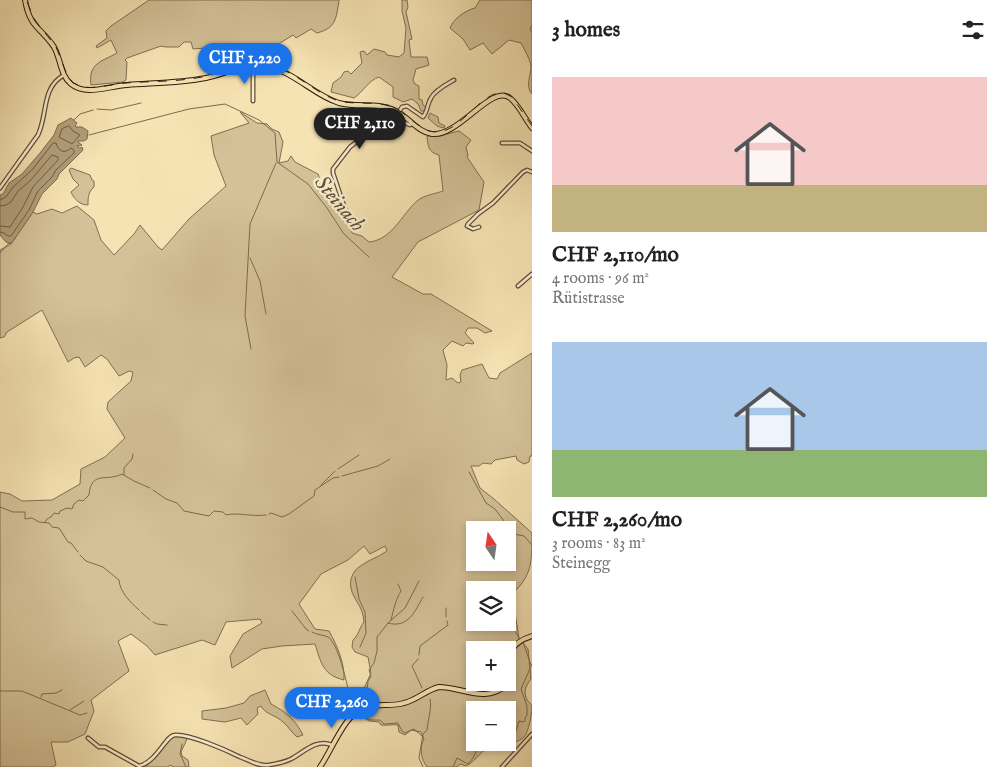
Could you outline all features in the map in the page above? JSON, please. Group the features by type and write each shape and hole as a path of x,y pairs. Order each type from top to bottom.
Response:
{"main road":[{"path":"25,0 32,22 55,48 64,75 75,86 91,90 124,85 193,80 252,66 266,66 280,70 334,101 349,105 382,106 399,112 428,133 443,133 452,129 500,94 511,99 532,128"},
{"path":"320,767 352,716 361,708 405,703 433,688 439,687 480,695 491,694 504,687 512,674 511,655 514,646 521,640 532,636"}],"street":[{"path":"252,66 253,101"},
{"path":"0,188 38,135 42,126 50,89 56,80 64,75"},
{"path":"399,112 402,107 407,106 423,117 432,97 446,84 454,80"},
{"path":"346,212 332,173 333,169 350,147 364,136 395,121 401,121 410,125 413,123"},
{"path":"502,143 520,143 532,151"},
{"path":"479,227 473,229 467,226 478,214 491,205 523,172 527,170 532,172"},
{"path":"518,286 532,274"},
{"path":"502,767 532,734"},
{"path":"88,738 99,747 105,747 139,766 151,760 172,735 221,749 263,766 289,760 303,750 317,744 326,743 333,746"}],"shaded area":[{"path":"149,0 339,1 336,18 328,28 317,33 311,29 296,38 293,35 264,53 260,49 245,58 240,55 240,51 243,48 241,45 193,49 191,42 184,42 179,47 161,46 127,58 125,60 127,62 126,80 123,82 91,85 92,72 97,64 117,53 111,40 97,48 96,46 107,38 106,31"},
{"path":"402,0 407,0 408,7 406,12 412,39 409,40 411,57 427,57 429,65 416,69 413,80 419,86 419,99 422,100 426,111 421,111 418,104 412,99 403,102 393,97 393,87 379,77 354,98 331,92 333,83 344,72 348,71 351,74 362,63 360,52 364,51 367,55 374,49 385,52 387,55 399,57 404,53 406,28 402,11"},
{"path":"480,0 532,0 532,94 529,88 531,66 521,43 509,40 492,54 483,43 470,50 463,39 450,28 457,18 475,8"},
{"path":"240,112 257,123 267,124 279,132 283,142 279,163 288,161 291,156 295,162 318,174 322,184 328,188 332,204 346,212 352,233 362,236 369,242 384,237 390,232 420,199 443,191 439,155 429,148 427,136 439,136 459,131 471,140 466,147 467,157 484,182 479,210 418,242 392,277 423,294 431,294 492,331 485,333 477,328 468,328 465,333 473,344 466,343 463,346 452,341 443,350 447,365 446,380 452,378 458,383 461,382 460,375 462,370 482,364 489,378 497,379 500,373 532,353 532,456 530,456 529,462 524,464 517,460 516,456 495,460 491,464 483,463 479,466 471,466 480,488 532,533 530,568 524,581 516,590 516,581 466,581 466,631 516,631 516,619 519,638 528,649 531,679 526,686 525,694 532,706 531,718 527,732 523,738 516,742 516,701 466,701 466,751 483,751 466,766 460,764 457,767 427,767 421,753 424,739 421,732 411,730 405,735 399,732 398,725 381,725 379,722 369,721 363,717 363,714 367,713 370,705 363,706 360,697 371,673 368,657 355,652 352,647 353,640 364,622 362,611 352,592 351,579 357,569 387,551 385,546 370,554 364,546 348,560 321,574 299,604 315,629 329,631 340,655 344,680 331,675 327,671 321,662 315,644 262,649 232,668 230,656 243,634 262,623 260,619 226,622 215,645 202,640 155,655 147,646 131,634 118,641 129,671 91,700 94,711 85,734 68,742 51,742 56,765 52,767 0,767 0,492 10,494 22,501 52,500 80,484 81,469 105,457 125,438 107,409 108,402 131,381 133,372 129,371 119,376 107,359 101,355 85,367 79,357 68,362 42,310 0,338 0,250 11,244 33,212 37,214 52,209 62,213 77,206 94,220 101,240 114,255 140,225 162,250 189,219 226,186 214,155 211,136 249,123"},
{"path":"430,113 438,117 439,123 445,126 444,128 437,126 428,118"},
{"path":"71,168 90,175 94,181 88,205 78,201 71,192 79,185 73,179 69,170"},
{"path":"265,690 271,704 290,716 303,735 297,737 283,722 261,706 257,708 258,714 247,725 241,718 225,722 202,719 202,711 226,708 244,703 250,696"},
{"path":"174,736 183,736 187,739 181,752 182,756 188,760 189,767 174,767 170,765 168,767 145,767 167,742"}],"water":[{"path":"71,118 77,123 76,127 82,127 88,131 87,139 78,141 82,145 77,146 82,147 83,150 42,194 33,212 11,244 6,242 0,235 0,195 3,194 9,183 22,174 40,153 54,135 58,125"}],"waterway":[{"path":"532,25 530,29 532,33"},
{"path":"97,109 111,110 141,103"},
{"name":"Steinach","path":"89,135 189,109 225,104 259,120 275,133 277,162 308,184 344,234 369,257"},
{"path":"74,120 80,114 93,110"},
{"path":"251,349 245,316 250,224 276,163"},
{"name":"Steinach","path":"0,253 10,242"},
{"path":"250,258 260,281 266,314"},
{"path":"124,475 124,468 132,459 133,454"},
{"path":"338,469 359,455"},
{"path":"342,476 378,466 390,459"},
{"path":"321,485 335,471"},
{"path":"469,472 486,503 495,509 514,534 524,536 532,545"},
{"path":"45,522 54,513 59,514 60,511 67,508 72,509 79,500 83,501 89,495 90,487 96,479 122,474 150,488"},
{"path":"269,514 282,517 289,514 314,496 315,490 333,478 339,477"},
{"path":"153,490 166,499 177,503 184,511 209,516 214,511 223,512 226,515 266,515"},
{"path":"0,507 13,512 25,512 25,519 32,518 59,528 68,542 78,552"},
{"path":"80,555 86,561 103,567 119,580 123,593 139,610"},
{"path":"355,577 359,599 365,612 366,633 360,647"},
{"path":"364,704 364,693 367,691 368,681 371,676 369,670 374,663 377,651 377,637 388,623 405,608 419,581"},
{"path":"391,620 401,591 398,584"},
{"path":"388,623 395,624 406,621 414,613 423,597"},
{"path":"446,608 446,617"},
{"path":"292,611 309,631"},
{"path":"141,612 150,620"},
{"path":"419,655 420,646 448,625 447,621"},
{"path":"153,622 167,625"},
{"path":"515,631 519,638"},
{"path":"312,632 328,637 332,641 342,664 349,694 364,700"},
{"path":"523,642 531,665"},
{"path":"418,659 412,666 422,688"},
{"path":"516,731 519,721 524,722 527,715 527,706 521,689 532,664"},
{"path":"41,697 42,694 56,693 62,690"},
{"path":"0,691 22,691 80,715 87,713"},
{"path":"423,767 419,758 423,734 427,730 430,699"},
{"path":"70,710 84,701"},
{"path":"364,712 366,718 380,720 384,724 398,723 405,733 414,729 423,737"},
{"path":"182,744 180,754 186,767"},
{"path":"453,767 457,758 468,764 476,751"}],"railway":[{"path":"27,2 35,20 56,47 68,77 73,83 84,87 193,79 251,64 260,64 286,71 336,100 392,107 420,126 431,131 447,130 485,99 493,94 502,92 512,97 532,126"}]}
